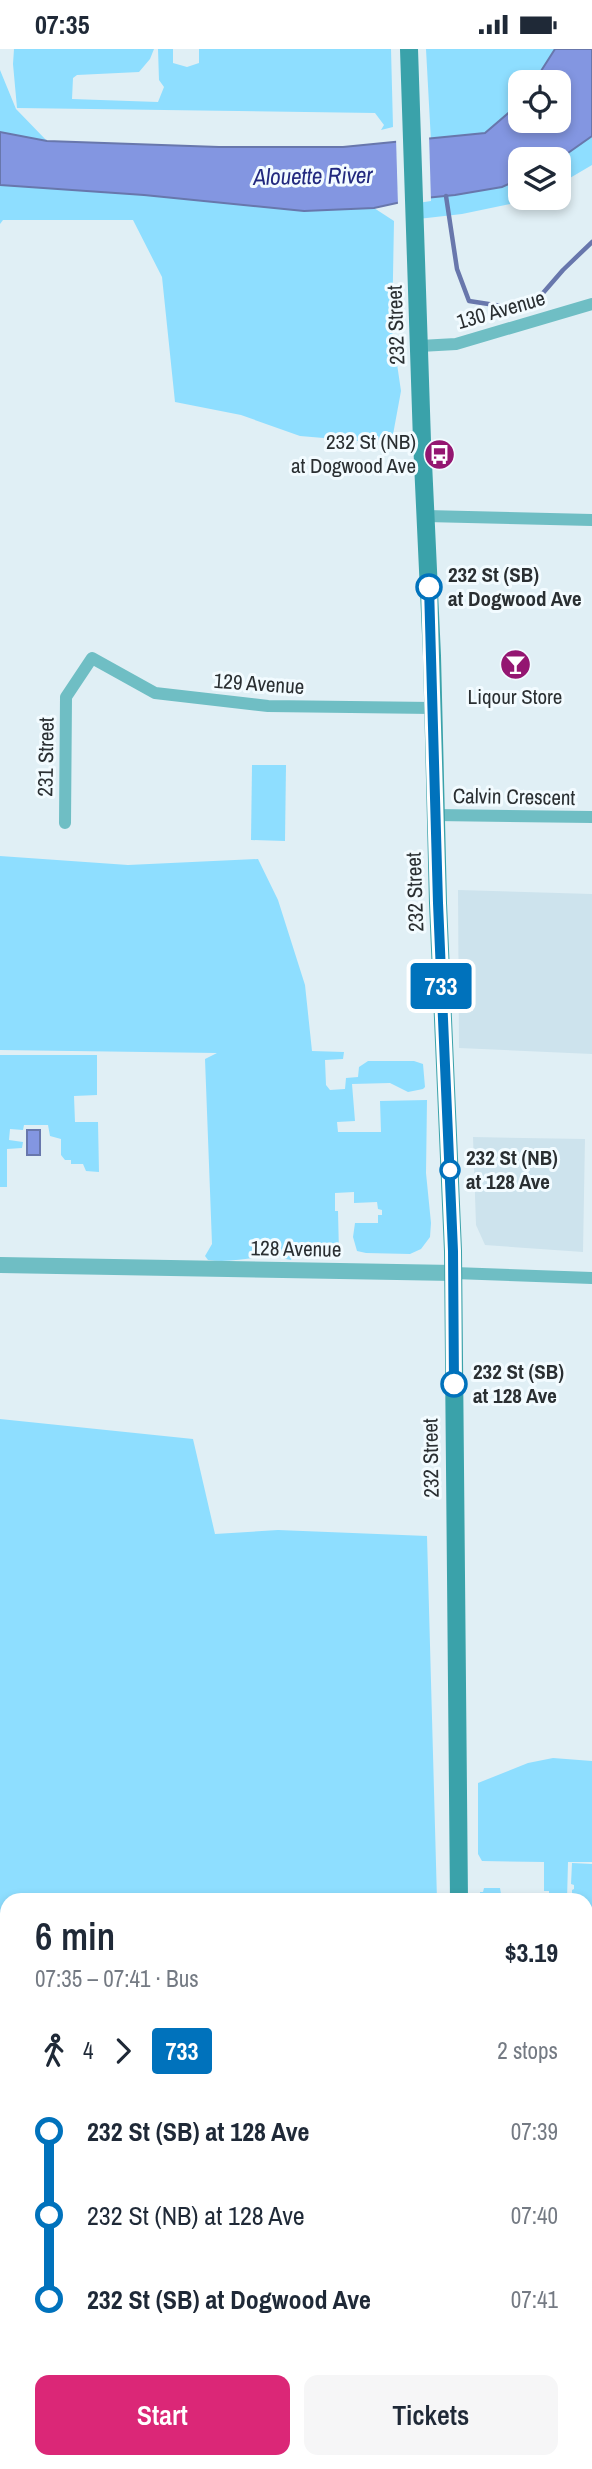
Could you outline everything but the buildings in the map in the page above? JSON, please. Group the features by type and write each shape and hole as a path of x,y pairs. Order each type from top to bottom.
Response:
{"main road":[{"name":"232 Street","path":"409,49 435,815 454,1273 453,1414 459,1893"}],"street":[{"name":"130 Avenue","path":"420,346 456,344 592,304"},
{"path":"426,516 592,520"},
{"name":"129 Avenue","path":"92,658 155,693 268,706 433,708"},
{"name":"231 Street","path":"65,823 66,697 92,658"},
{"name":"Calvin Crescent","path":"435,815 592,817"},
{"name":"128 Avenue","path":"0,1265 592,1278"}],"shaded area":[{"path":"14,49 154,49 150,59 139,72 77,75 73,78 72,99 158,102 164,87 159,80 158,49 173,49 173,63 187,67 199,63 199,49 391,49 393,127 381,130 384,125 375,113 17,108"},
{"path":"426,49 592,49 592,165 571,177 571,147 508,147 508,204 462,214 418,219 417,198 434,197"},
{"path":"0,70 16,109 47,141 0,132"},
{"path":"0,185 144,195 304,211 374,208 394,221 392,330 401,391 392,440 359,441 300,436 241,415 175,402 162,277 133,220 3,220 0,224"},
{"path":"252,765 286,765 285,841 251,840"},
{"path":"0,856 128,865 258,859 278,900 305,985 312,1051 344,1052 343,1059 325,1060 326,1085 330,1090 345,1089 346,1078 358,1077 359,1067 368,1061 414,1061 423,1064 423,1089 408,1092 390,1083 352,1084 355,1121 337,1122 338,1132 381,1132 380,1101 427,1100 426,1173 431,1223 430,1237 421,1249 410,1254 357,1251 353,1237 355,1223 378,1223 378,1215 382,1215 382,1210 378,1209 377,1202 354,1203 354,1192 335,1193 339,1253 336,1256 292,1256 291,1260 272,1256 231,1261 208,1260 205,1256 212,1244 205,1059 217,1053 0,1050"},
{"path":"458,890 592,894 592,1054 459,1048"},
{"path":"0,1055 97,1055 97,1095 74,1096 75,1122 98,1122 99,1172 86,1171 83,1164 71,1164 71,1160 65,1160 61,1155 61,1139 50,1136 48,1125 24,1125 23,1130 10,1129 9,1140 23,1142 22,1148 7,1149 7,1187 0,1187"},
{"path":"473,1137 585,1139 583,1252 485,1245 476,1225"},
{"path":"0,1419 193,1439 215,1534 278,1530 427,1536 437,1893 0,1893"},
{"path":"553,1758 592,1761 592,1862 568,1862 567,1893 544,1891 544,1862 482,1861 478,1854 478,1783 528,1763"},
{"path":"572,1863 592,1864 592,1893 572,1893 574,1885 571,1884"},
{"path":"484,1888 500,1888 501,1893 480,1893"}],"water":[{"name":"Alouette River","path":"555,49 592,49 592,136 571,151 571,147 508,147 508,184 502,187 415,199 374,208 304,211 144,195 0,185 0,132 47,141 219,147 343,147 485,133 508,113 508,133 571,133 571,70 542,70"},
{"path":"27,1130 40,1130 40,1155 27,1155"}],"pier":[{"path":"429,134 431,201 398,206 396,138"}],"waterway":[{"path":"446,196 457,269 469,301 508,307 543,293 592,242"}],"bus line":[{"name":"733","path":"429,587 438,903 453,1251 454,1384"}],"place":[{"name":"232 St (NB) at Dogwood Ave","path":"439,454"},
{"name":"232 St (SB) at Dogwood Ave","path":"429,587"},
{"name":"Liqour Store","path":"515,665"},
{"name":"232 St (NB) at 128 Ave","path":"450,1170"},
{"name":"232 St (SB) at 128 Ave","path":"454,1384"}]}
